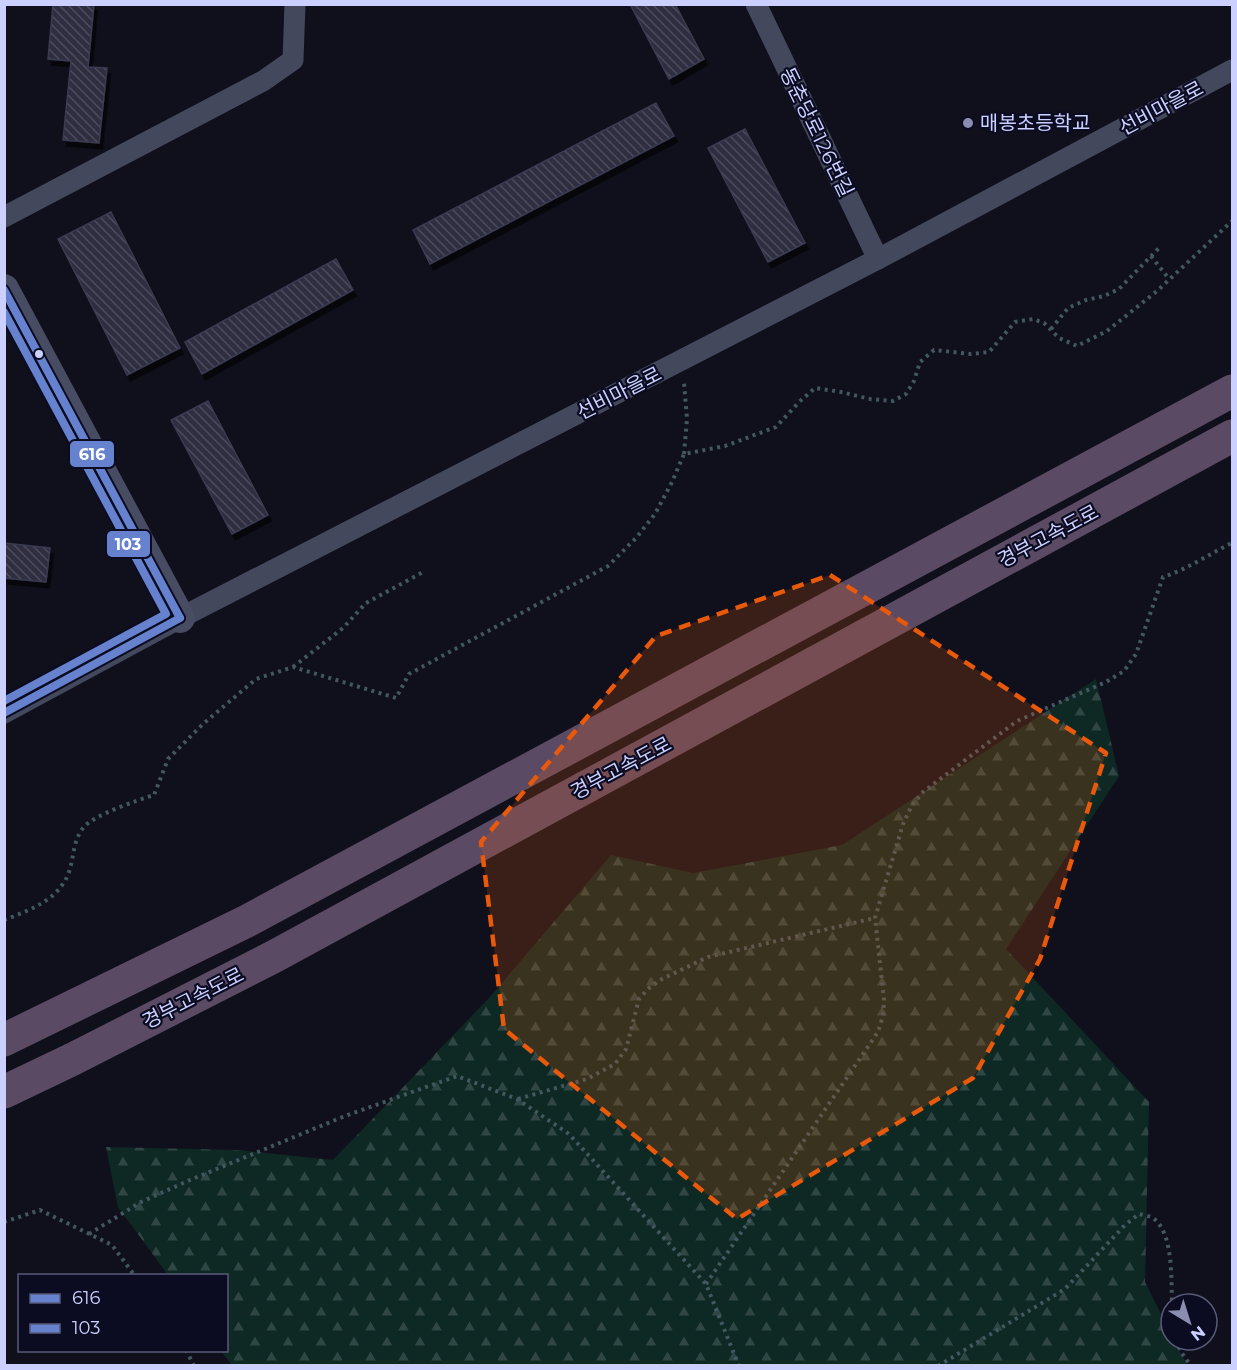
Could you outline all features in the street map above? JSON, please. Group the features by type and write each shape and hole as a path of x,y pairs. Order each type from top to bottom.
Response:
{"highway":[{"name":"경부고속도로","path":"4,1040 260,914 1233,391"},
{"name":"경부고속도로","path":"4,1092 275,956 1233,436"}],"main road":[{"path":"4,289 180,618"}],"street":[{"path":"4,217 263,81 293,60 295,4"},
{"name":"동춘당로126번길","path":"756,4 878,259"},
{"name":"선비마을로","path":"4,713 180,618 878,259 1233,70"}],"path":[{"path":"684,454 725,446 776,427 799,402 816,388 870,399 893,401 906,394 914,381 920,362 934,350 971,354 989,352 1015,322 1033,319 1044,323 1059,338 1077,346 1107,332 1233,221"},
{"path":"1051,329 1068,308 1119,289 1159,248"},
{"path":"1151,256 1169,279"},
{"path":"293,667 396,698 409,674 608,566 656,514 684,454 687,419 684,380"},
{"path":"706,1284 878,1032 883,1016 884,1000 875,918 903,824 912,805 922,792 1017,721 1106,682 1124,671 1137,654 1163,577 1182,571 1233,543"},
{"path":"4,920 33,908 56,894 69,873 73,850 84,827 116,808 154,795 168,759 210,717 256,678 293,667 343,628 366,603 425,571"},
{"path":"517,1099 587,1079 615,1064 626,1049 639,999 662,978 708,957 875,918"},
{"path":"89,1234 141,1202 190,1180 345,1116 457,1076 517,1099 570,1134 706,1284 739,1365"},
{"path":"4,1222 40,1210 112,1245 134,1274"},
{"path":"938,1365 1065,1289 1125,1225 1139,1214 1153,1218 1166,1236 1170,1256 1172,1292"},
{"path":"1181,1352 1191,1365"}],"highlighted area":[{"path":"830,575 1106,753 1040,959 973,1078 737,1219 504,1029 481,842 656,636"}],"green space":[{"path":"1096,679 1119,776 1006,949 1149,1102 1145,1282 1159,1310 1159,1352 1180,1352 1187,1365 232,1365 222,1352 228,1352 228,1274 167,1274 118,1207 106,1147 236,1150 333,1160 489,998 611,855 693,873 842,845"}],"building":[{"path":"53,4 94,4 88,67 107,68 99,143 63,140 71,61 48,59"},
{"path":"630,4 675,4 704,59 669,79"},
{"path":"656,103 674,136 430,264 413,230"},
{"path":"745,129 805,243 768,262 708,148"},
{"path":"111,212 180,348 127,375 58,239"},
{"path":"336,259 353,290 202,374 185,342"},
{"path":"208,401 268,515 232,534 171,420"},
{"path":"4,543 50,548 46,582 4,578"}],"transit line":[{"name":"616","path":"4,290 180,618"},
{"name":"103","path":"4,312 166,614 4,701"},
{"name":"616","path":"4,713 180,618"}],"place":[{"name":"매봉초등학교","path":"968,123"}]}
